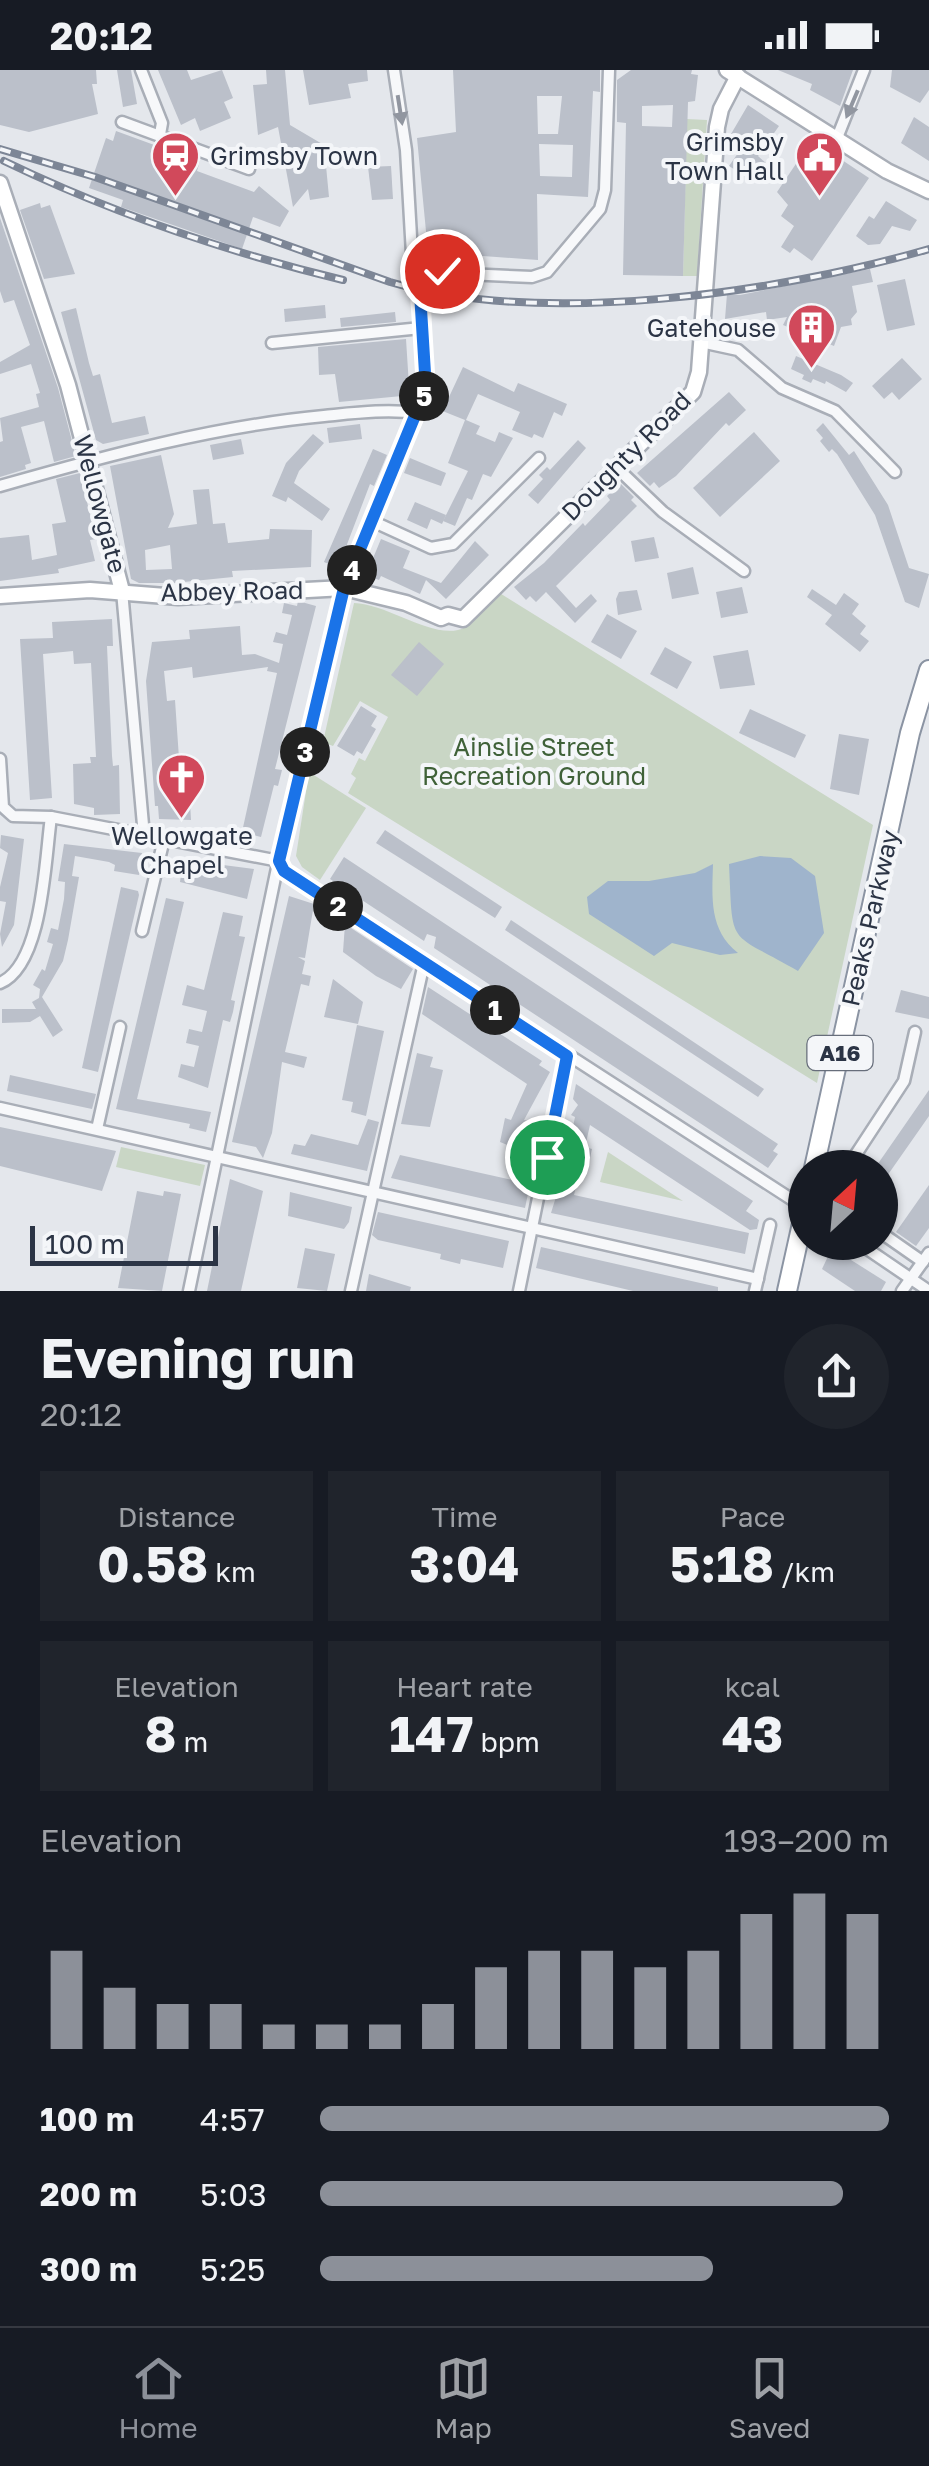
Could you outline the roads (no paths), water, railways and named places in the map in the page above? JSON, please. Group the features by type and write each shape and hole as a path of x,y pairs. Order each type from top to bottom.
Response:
{"highway":[{"name":"Peaks Parkway","path":"818,1150 910,733 929,670"},
{"path":"788,1291 795,1260"}],"street":[{"path":"141,70 162,123 160,134"},
{"path":"188,1291 279,861 344,588 426,389 422,272 412,254 406,150 394,70"},
{"path":"422,272 532,277 547,272 592,223 603,200 609,70"},
{"path":"837,138 864,70"},
{"path":"735,72 887,171 929,191"},
{"name":"Doughty Road","path":"344,588 406,604 441,618 463,619 693,392 701,342 717,127 735,72"},
{"path":"122,122 160,134 195,154 249,170"},
{"name":"Wellowgate","path":"0,183 59,357 122,591 144,836"},
{"path":"272,344 422,328"},
{"path":"701,342 738,350 782,388 835,411 895,472"},
{"path":"0,486 271,421 393,410 416,413"},
{"path":"372,521 431,548 443,548 453,544 539,458"},
{"path":"617,468 663,512 744,572"},
{"name":"Abbey Road","path":"0,596 122,591 178,597 344,588"},
{"path":"0,758 6,813 50,817 279,861"},
{"path":"0,984 17,972 31,940 50,817"},
{"path":"142,931 164,839"},
{"path":"279,861 284,871 788,1201"},
{"path":"351,1291 424,962"},
{"path":"97,1129 120,1027"},
{"path":"859,1150 904,1081 915,1032"},
{"path":"519,1291 567,1056"},
{"path":"0,1108 532,1228 756,1285 770,1225"},
{"path":"898,1242 926,1257 902,1291"},
{"path":"883,1260 929,1291"}],"water":[{"path":"760,856 791,858 815,876 824,933 798,971 746,942 734,924 729,864"},
{"path":"713,864 717,924 738,953 720,955 672,943 654,956 589,914 587,897 608,881 649,881 695,873"}],"railway":[{"path":"0,149 95,177 390,282 451,295 518,302 660,299 803,279 929,249"},
{"path":"4,161 170,230 343,280"}],"place":[{"name":"Grimsby Town","path":"175,198"},
{"name":"Grimsby Town Hall","path":"819,198"},
{"name":"Gatehouse","path":"811,370"},
{"name":"Wellowgate Chapel","path":"182,820"}],"park label":[{"name":"Ainslie Street Recreation Ground","path":"534,762"}]}
